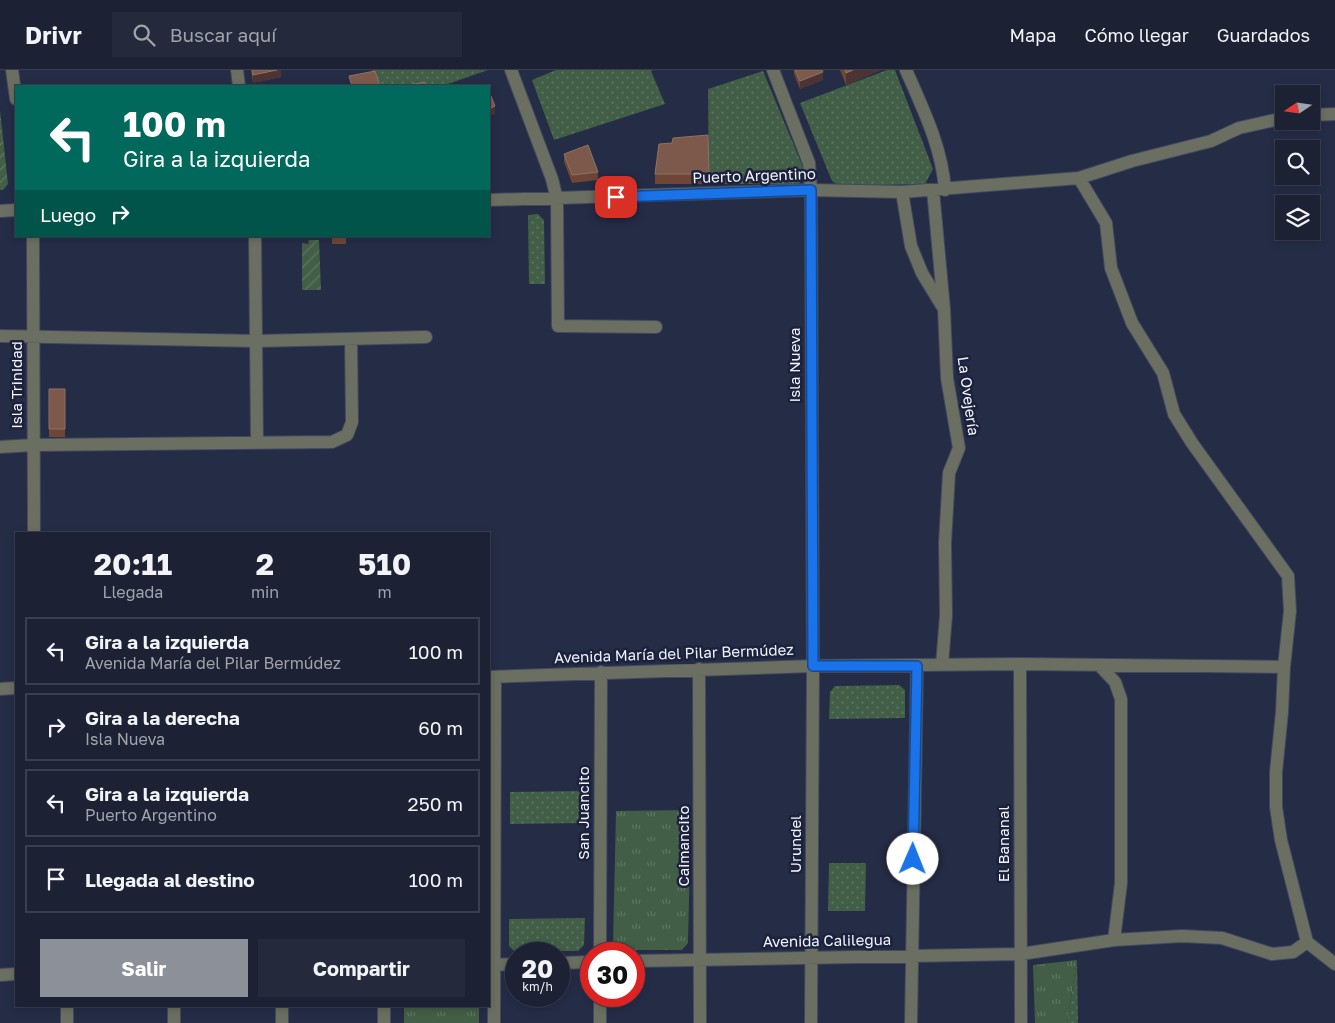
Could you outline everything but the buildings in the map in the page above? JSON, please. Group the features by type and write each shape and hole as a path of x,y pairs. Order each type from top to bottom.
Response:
{"street":[{"path":"12,70 15,92"},
{"path":"237,70 239,85"},
{"path":"511,70 552,179 557,199 558,326 656,327"},
{"name":"Isla Nueva","path":"773,70 809,163 811,190 813,666"},
{"name":"La Ovejería","path":"906,70 929,123 943,166 939,190 947,378 959,448 949,473 945,542 946,615 942,665"},
{"path":"1320,115 1335,114"},
{"name":"Puerto Argentino","path":"490,200 811,190 902,192 1079,178 1132,161 1211,141 1239,128 1275,120"},
{"path":"1079,178 1106,223 1111,268 1132,323 1163,373 1174,414 1192,443 1288,576 1290,612 1276,772 1276,807 1280,840 1306,942 1335,964"},
{"path":"902,192 911,246 922,273 944,309"},
{"path":"0,210 15,210"},
{"name":"Isla Trinidad","path":"33,237 34,532"},
{"path":"255,237 257,442"},
{"path":"0,336 257,340 426,337"},
{"path":"0,447 33,444 332,442 347,435 352,422 351,339"},
{"name":"Avenida María del Pilar Bermúdez","path":"492,677 813,666 1020,664 1284,667"},
{"name":"El Bananal","path":"1020,664 1021,1023"},
{"path":"1099,665 1115,682 1121,699 1121,883 1114,940"},
{"name":"Urundel","path":"811,1023 813,666"},
{"path":"911,1023 910,956 917,666"},
{"name":"Caimancito","path":"699,670 700,1023"},
{"name":"San Juancito","path":"600,672 600,942"},
{"path":"492,677 492,965 494,1023"},
{"path":"0,689 15,688"},
{"name":"Avenida Calilegua","path":"645,961 812,956 1021,954 1114,940 1182,936 1222,938 1272,954 1293,952 1306,942"},
{"path":"492,965 505,964"},
{"path":"0,975 15,974"},
{"path":"67,1007 67,1023"},
{"path":"174,1007 174,1023"},
{"path":"282,1007 282,1023"},
{"path":"384,1007 384,1023"},
{"path":"600,1007 600,1023"}],"green space":[{"path":"372,70 488,70 445,85 378,85"},
{"path":"556,70 653,70 651,71 665,104 554,140 532,80"},
{"path":"887,70 895,70 933,169 925,184 840,186 832,181 800,103"},
{"path":"763,71 805,172 799,184 709,184 708,89"},
{"path":"0,110 8,184 3,190 0,190"},
{"path":"538,214 544,220 545,284 529,284 528,215"},
{"path":"309,240 319,240 321,290 302,290 302,243 308,244"},
{"path":"899,685 905,690 905,718 829,719 830,692 835,686"},
{"path":"585,791 585,823 510,824 510,792"},
{"path":"691,810 688,943 682,950 645,950 645,942 613,942 616,811"},
{"path":"829,863 866,863 865,911 828,911"},
{"path":"585,918 584,942 580,942 580,949 578,951 570,951 570,942 509,942 509,919"},
{"path":"1077,960 1078,1023 1067,1023"},
{"path":"1077,960 1067,1023 1035,1023 1033,965"},
{"path":"404,1007 479,1007 479,1023 404,1023"}],"route":[{"path":"616,197 811,190 813,666 917,666 913,859"}]}
